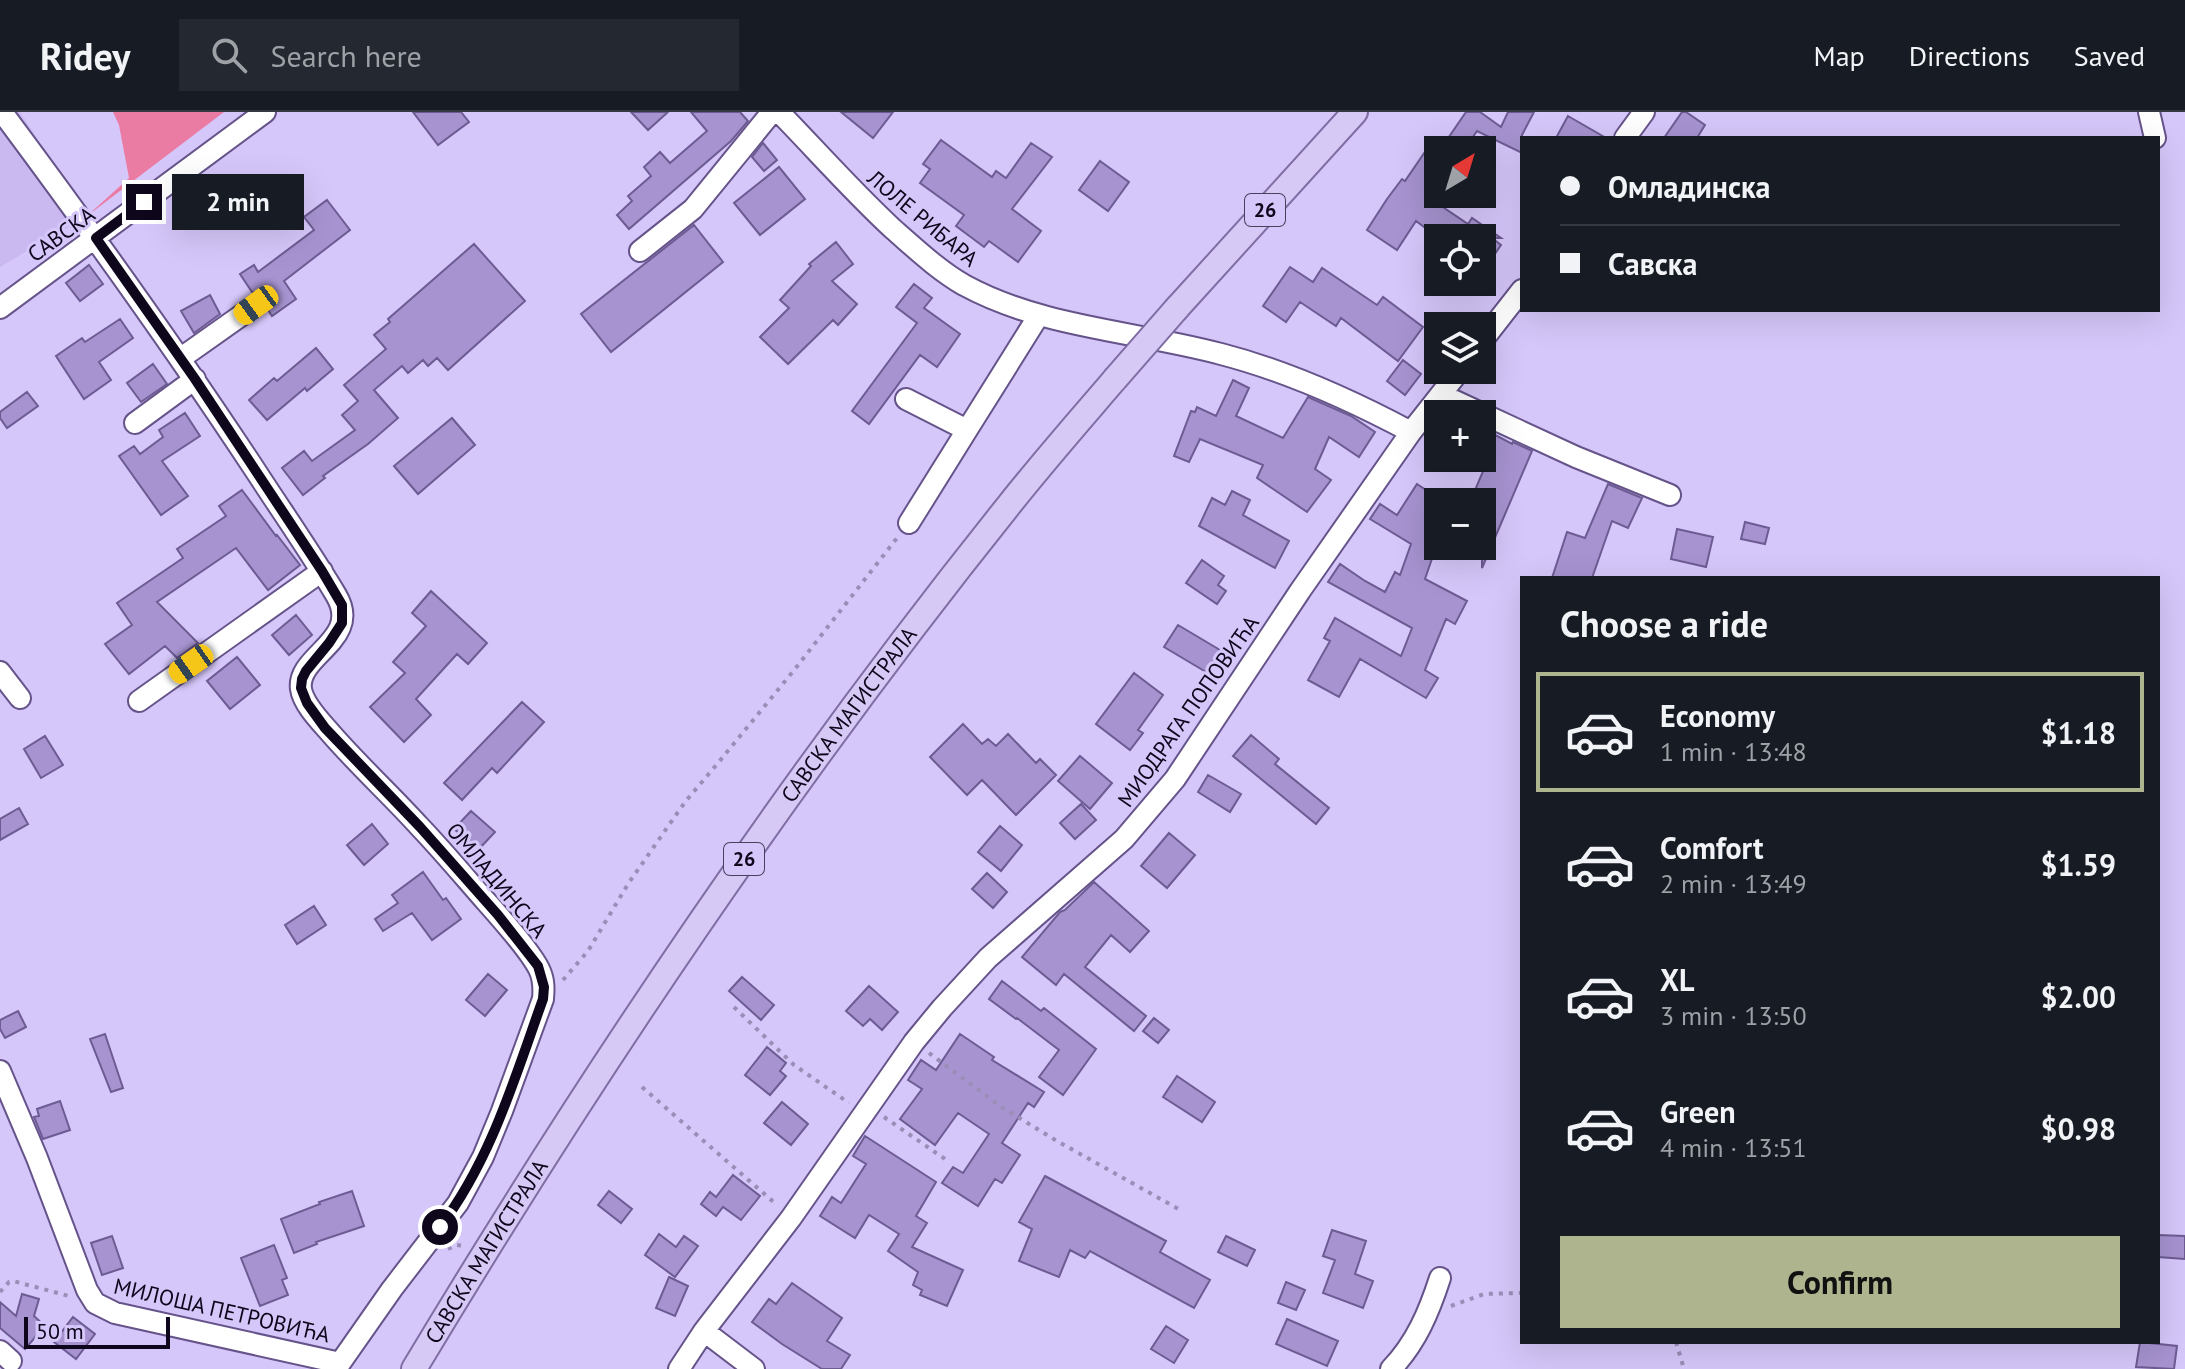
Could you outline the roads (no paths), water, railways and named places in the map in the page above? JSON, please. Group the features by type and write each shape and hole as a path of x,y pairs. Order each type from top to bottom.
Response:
{"main road":[{"name":"САВСКА МАГИСТРАЛА","path":"414,1369 611,1053 761,834 895,651 1009,506 1115,379 1355,112"}],"street":[{"name":"ОМЛАДИНСКА","path":"2,112 181,358 342,605 343,617 337,631 306,671 301,688 307,703 325,728 420,827 498,915 538,966 544,987 543,999 502,1111 468,1185 338,1366"},
{"name":"САВСКА","path":"0,308 265,112"},
{"path":"640,251 693,209 772,112"},
{"name":"ЛОЛЕ РИБАРА","path":"779,112 857,195 946,275 991,297 1039,315 1222,354 1372,411 1411,432"},
{"path":"1626,136 1644,112"},
{"path":"2149,112 2155,136"},
{"path":"1496,323 1520,293"},
{"path":"181,358 256,305"},
{"path":"909,523 1039,315"},
{"path":"135,423 195,379"},
{"name":"МИОДРАГА ПОПОВИЋА","path":"679,1369 704,1331 791,1218 914,1042 969,977 1114,848 1175,779 1300,591 1411,432 1449,384"},
{"path":"906,399 967,430"},
{"path":"1437,399 1455,401 1576,457 1670,495"},
{"path":"139,701 322,571"},
{"path":"0,672 20,698"},
{"name":"МИЛОША ПЕТРОВИЋА","path":"0,1071 37,1158 79,1274 95,1303 115,1313 338,1366"},
{"path":"1391,1369 1427,1317 1440,1278"},
{"path":"704,1331 754,1369"}]}
